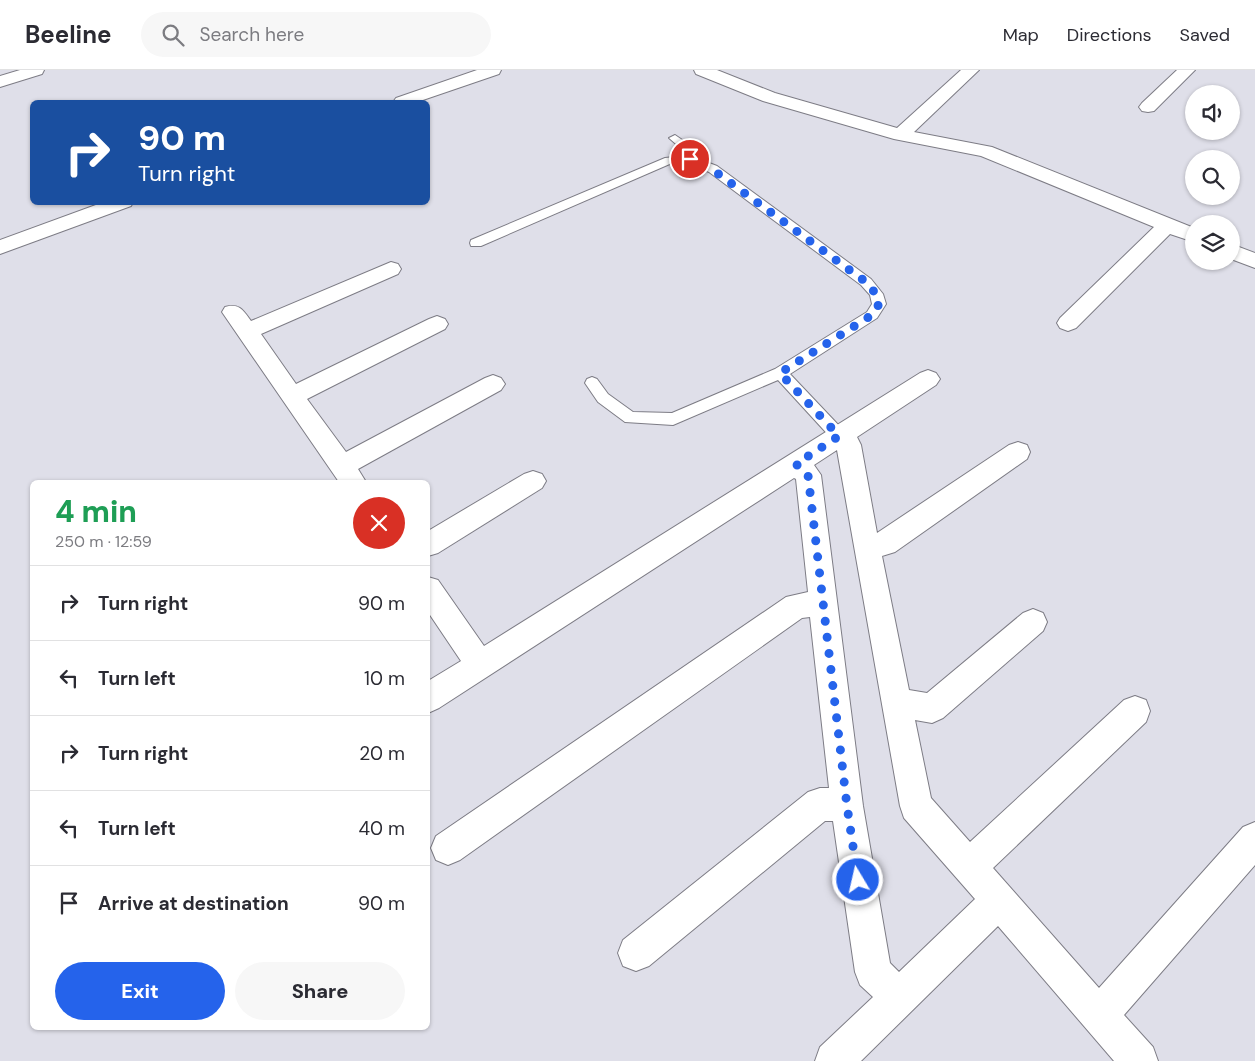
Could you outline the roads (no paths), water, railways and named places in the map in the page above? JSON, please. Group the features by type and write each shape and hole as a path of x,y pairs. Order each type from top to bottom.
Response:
{"street":[{"path":"0,82 36,70"},
{"path":"408,100 493,70"},
{"path":"703,70 769,97 900,136 986,151 1185,232"},
{"path":"900,136 970,70"},
{"path":"1148,107 1187,70"},
{"path":"0,247 116,205"},
{"path":"1068,323 1167,225"},
{"path":"1240,255 1255,261"},
{"path":"246,331 391,269"},
{"path":"233,312 347,474 492,384"},
{"path":"292,396 437,324"},
{"path":"430,697 928,379"},
{"path":"839,436 849,445 866,545 916,806 1139,1061"},
{"path":"866,545 885,544 1018,452"},
{"path":"796,464 808,475 847,806 873,972 899,997"},
{"path":"430,544 533,481"},
{"path":"430,592 480,664"},
{"path":"448,848 796,606 822,603"},
{"path":"896,703 932,708 1033,622"},
{"path":"969,867 1135,711"},
{"path":"636,953 820,804 847,806"},
{"path":"1099,1016 1255,839"},
{"path":"834,1061 998,901"}],"lane":[{"path":"675,138 690,150 690,159"},
{"path":"476,243 669,160 690,159 713,170 866,282 876,294 879,304 872,315 780,373 673,419 630,418 603,398 592,383"},
{"path":"780,373 839,436"}]}
